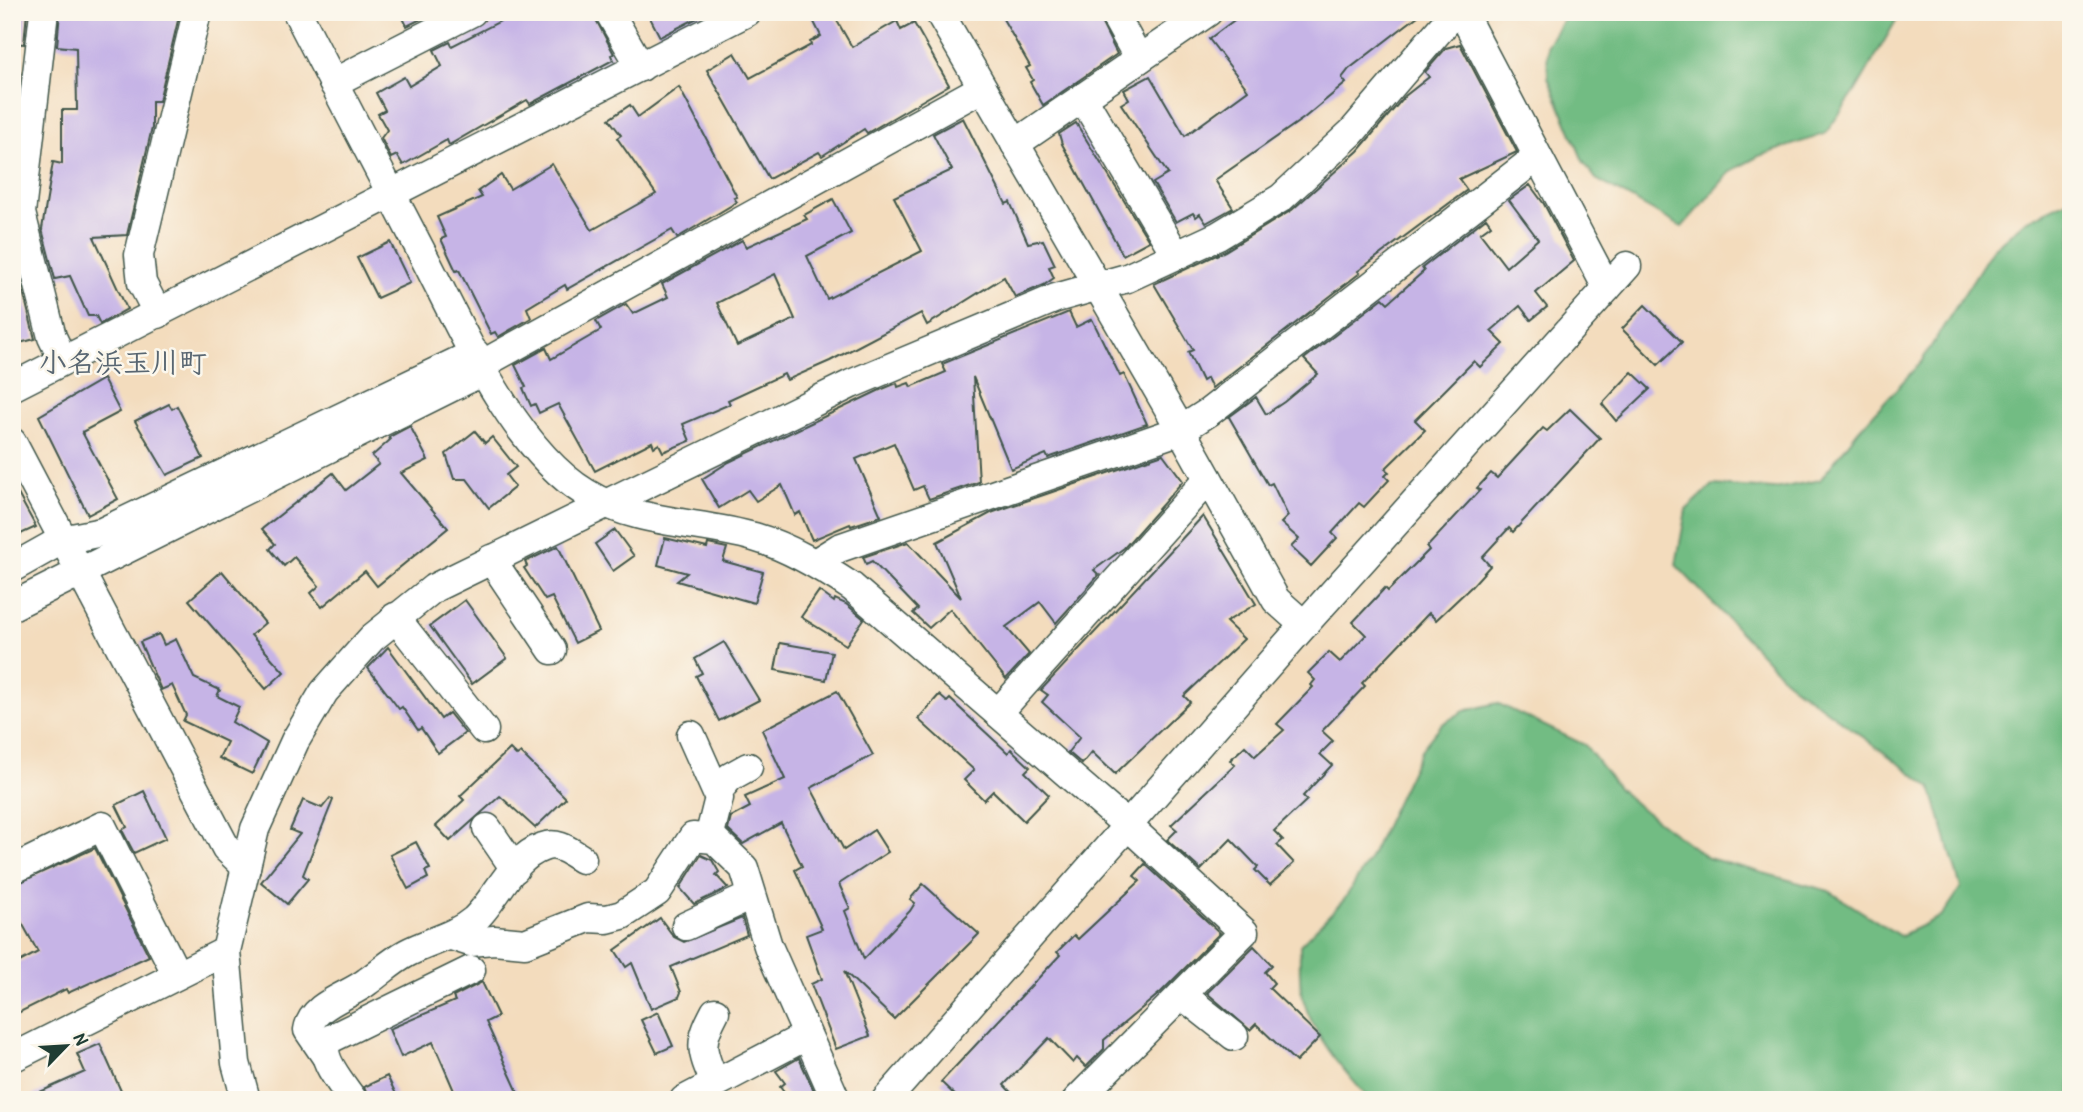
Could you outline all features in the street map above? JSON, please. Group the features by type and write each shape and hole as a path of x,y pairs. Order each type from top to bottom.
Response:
{"street":[{"path":"44,12 22,115 17,214 52,337 63,360"},
{"path":"158,314 142,284 139,255 197,12"},
{"path":"297,12 497,395 546,458 586,493 608,503 656,520 755,537 815,563 852,587 1127,825 1244,932 1077,1100"},
{"path":"334,83 472,12"},
{"path":"609,12 641,67"},
{"path":"12,387 747,12"},
{"path":"1113,12 1139,59"},
{"path":"1014,144 1208,12"},
{"path":"246,1100 236,1063 226,951 255,829 307,721 324,692 354,656 395,617 434,589 491,559 851,384 1056,298 1127,278 1218,236 1281,198 1352,132 1455,12"},
{"path":"1462,12 1607,288"},
{"path":"944,14 982,88 1181,430 1276,600 1304,625"},
{"path":"12,607 80,574 480,363 982,88"},
{"path":"1083,97 1176,255"},
{"path":"815,563 839,548 1181,430 1209,412 1537,157"},
{"path":"902,1094 1127,825 1627,267"},
{"path":"12,568 62,540 102,532 480,363"},
{"path":"12,442 226,848 246,867"},
{"path":"998,713 1208,479"},
{"path":"491,559 552,650"},
{"path":"395,617 484,730"},
{"path":"691,735 718,791 719,798 709,838"},
{"path":"718,791 730,777 748,767"},
{"path":"12,870 103,826 177,975"},
{"path":"486,828 515,869"},
{"path":"452,936 470,942 494,940 525,943 574,922 622,915 657,892 693,837 709,838 729,851 744,868 768,946 836,1100"},
{"path":"353,1100 308,1030 313,1017 368,981 389,962 429,942 452,936 483,911 515,869 533,852 552,845 562,846 582,859"},
{"path":"686,926 751,896"},
{"path":"12,1058 226,951"},
{"path":"325,1055 324,1046 328,1040 471,970"},
{"path":"1182,995 1234,1036"},
{"path":"715,1012 704,1034 701,1048 715,1083"},
{"path":"684,1100 806,1036"}],"green space":[{"path":"1568,12 1901,12 1855,92 1825,134 1759,156 1731,171 1682,227 1596,179 1583,161 1548,77 1547,45"},
{"path":"2071,199 2071,1100 1370,1100 1328,1049 1311,1020 1301,989 1300,945 1344,900 1369,860 1421,750 1441,725 1464,711 1497,703 1585,745 1619,789 1708,858 1829,891 1900,936 1942,916 1961,888 1931,787 1787,681 1676,565 1686,510 1713,485 1774,489 1820,480 1858,431 1921,362 1992,250 2025,221"}],"building":[{"path":"12,12 27,12 24,44 12,43"},
{"path":"60,12 180,12 159,101 152,101 152,128 127,235 94,237 127,309 100,324 96,316 88,316 70,276 55,279 42,229 53,162 62,164 62,110 77,110 76,48 57,46"},
{"path":"400,12 435,12 407,26"},
{"path":"518,12 592,12 614,54 611,55 613,60 530,104 527,100 449,145 447,140 403,165 397,155 391,158 381,138 387,130 378,114 385,110 376,93 404,77 409,86 442,66 434,50 450,42 452,46"},
{"path":"647,12 709,12 660,37"},
{"path":"809,12 832,12 852,47 897,21 901,30 914,23 949,85 867,133 864,129 822,156 819,152 769,179 707,70 735,53 750,78 811,45 810,42 821,36"},
{"path":"999,12 1096,12 1117,54 1043,105 1030,82 1033,80 1026,68 1030,66"},
{"path":"1245,12 1423,12 1349,69 1342,78 1346,83 1304,118 1215,180 1233,208 1206,223 1200,214 1196,217 1193,213 1176,222 1153,183 1168,174 1121,104 1129,99 1124,90 1150,76 1185,136 1248,90 1209,39"},
{"path":"1460,44 1517,152 1459,179 1467,190 1358,271 1360,273 1212,388 1207,378 1202,381 1188,352 1193,350 1154,284 1225,251 1292,210 1358,151 1405,96 1429,77 1425,72 1446,48"},
{"path":"679,87 737,197 734,198 737,202 677,238 672,230 567,289 565,285 527,308 531,318 498,337 495,332 491,334 441,239 446,237 437,217 482,197 478,191 501,175 510,189 552,164 592,230 656,194 617,138 621,135 609,119 630,105 638,117"},
{"path":"963,118 1006,204 1010,202 1028,243 1043,240 1055,265 1049,267 1054,278 1015,297 1004,277 927,325 921,313 830,361 787,380 784,374 728,400 730,404 683,424 690,441 663,452 659,444 654,447 652,442 595,471 558,404 539,413 535,404 531,406 523,388 526,387 515,365 546,348 551,359 601,330 596,321 626,304 633,314 668,297 662,284 742,240 746,247 807,219 804,215 833,199 851,233 807,256 827,299 922,251 894,197 952,170 933,134","holes":["775,274 795,319 737,346 717,303"]},
{"path":"1076,123 1149,241 1123,255 1062,144 1059,134"},
{"path":"1530,185 1544,204 1574,261 1536,293 1547,307 1531,320 1520,306 1491,331 1504,344 1480,367 1474,361 1415,420 1425,430 1385,469 1389,472 1385,476 1389,480 1364,507 1359,503 1332,533 1337,538 1311,566 1291,547 1299,539 1281,523 1288,516 1272,483 1268,485 1229,417 1256,397 1266,414 1284,402 1318,374 1304,359 1383,298 1388,303 1424,271 1422,268 1486,218 1491,225 1480,233 1506,267 1538,239 1509,200"},
{"path":"390,242 410,283 377,298 357,258"},
{"path":"12,247 35,339 12,345"},
{"path":"1645,305 1682,342 1658,365 1622,329"},
{"path":"1069,312 1076,327 1092,319 1120,376 1124,374 1147,424 1048,458 1046,454 1011,469 973,377 979,482 929,499 923,486 914,490 894,443 856,459 881,516 851,526 850,524 812,540 800,512 795,515 782,485 756,501 748,490 719,508 702,479 729,462 880,390 897,383 898,387 909,383 911,387 946,372 942,364"},
{"path":"1632,372 1650,389 1616,421 1602,404"},
{"path":"103,379 120,412 82,432 118,499 88,515 39,416"},
{"path":"169,404 172,409 177,406 203,458 167,475 135,421"},
{"path":"1570,409 1600,438 1513,532 1509,528 1482,557 1490,566 1471,587 1436,620 1429,613 1362,683 1365,686 1322,731 1333,741 1320,754 1332,765 1303,796 1307,800 1274,831 1283,840 1277,845 1294,863 1270,885 1255,870 1258,867 1231,839 1201,870 1167,840 1177,830 1171,825 1235,765 1230,760 1245,746 1255,756 1284,730 1277,724 1313,687 1311,685 1315,680 1308,673 1329,652 1340,662 1366,635 1353,622 1385,588 1388,591 1429,550 1427,547 1480,490 1477,488 1491,473 1497,478 1543,428 1547,431"},
{"path":"410,426 428,460 401,473 448,528 377,586 365,571 322,607 311,593 319,586 294,557 284,566 270,549 275,544 262,529 333,473 346,490 379,464 372,456 390,440 389,437"},
{"path":"475,431 485,443 492,437 516,467 506,475 515,487 489,508 467,479 454,479 446,454"},
{"path":"1163,454 1183,481 1124,548 1094,570 1099,575 1056,623 1040,602 1006,627 1029,654 1006,679 950,609 929,628 913,613 918,609 872,561 866,564 863,557 908,542 961,598 937,542 991,513"},
{"path":"12,483 36,527 12,538"},
{"path":"1203,516 1256,604 1226,622 1244,639 1184,696 1190,702 1115,774 1092,752 1082,764 1068,752 1080,737 1042,702 1048,695 1041,690"},
{"path":"615,530 634,556 613,571 595,544"},
{"path":"665,538 707,548 708,544 727,548 723,561 763,572 754,603 677,581 687,573 658,565"},
{"path":"558,546 599,631 575,643 552,597 545,600 524,568 527,566 525,562"},
{"path":"222,571 265,623 251,635 284,672 266,689 189,600"},
{"path":"819,591 834,602 835,599 846,604 864,619 846,645 801,617"},
{"path":"465,600 507,658 472,684 430,626"},
{"path":"159,634 164,645 176,639 194,678 220,690 217,696 239,707 232,722 267,743 252,774 219,758 227,742 183,721 186,715 172,685 161,690 140,642"},
{"path":"724,642 759,700 719,721 696,676 702,673 695,659"},
{"path":"780,643 832,652 826,680 775,670"},
{"path":"388,647 441,719 449,713 465,733 438,753 421,728 418,730 402,707 399,709 368,668"},
{"path":"837,691 873,755 811,788 844,850 874,830 888,852 839,884 850,908 845,911 864,959 910,911 915,903 910,899 923,884 979,934 894,1019 844,971 870,1036 836,1049 811,984 822,979 806,935 822,929 795,870 802,866 781,823 743,844 728,830 731,817 750,807 745,797 785,779 762,730"},
{"path":"939,695 947,702 950,699 1008,753 1011,749 1030,767 1025,772 1049,795 1024,821 993,791 984,800 964,780 974,770 918,719"},
{"path":"510,749 517,756 521,753 566,798 535,828 500,796 450,841 436,826 464,800 460,796"},
{"path":"144,791 166,838 134,853 122,830 127,827 116,805"},
{"path":"330,798 333,800 303,875 308,879 287,904 261,882 300,834 290,830 303,800 322,808"},
{"path":"416,842 430,869 425,871 428,878 408,889 390,855"},
{"path":"95,848 149,956 68,993 66,989 12,1016 12,966 38,952 12,905 12,886"},
{"path":"701,855 712,860 719,872 716,875 728,888 694,904 680,888"},
{"path":"1145,864 1220,933 1161,992 1104,1040 1104,1049 1086,1067 1077,1058 1073,1063 1049,1038 1004,1085 1018,1100 960,1100 941,1082 1060,955 1057,952 1074,935 1078,939 1140,881 1134,876"},
{"path":"660,918 674,937 684,942 742,918 747,935 671,967 681,992 679,997 651,1009 632,963 626,967 615,950"},
{"path":"1254,946 1272,965 1265,972 1274,983 1269,988 1320,1037 1296,1062 1256,1024 1250,1030 1207,993"},
{"path":"482,982 498,1016 486,1022 518,1092 501,1100 458,1100 433,1042 401,1057 389,1029 455,1001 453,997"},
{"path":"658,1012 673,1046 657,1053 641,1020"},
{"path":"100,1044 125,1100 22,1100 85,1072 77,1054"},
{"path":"799,1058 816,1095 810,1100 790,1100 780,1087 785,1083 776,1071"},
{"path":"387,1076 396,1094 383,1100 369,1100 364,1087"}],"district":[{"name":"小名浜玉川町","path":"123,362"}]}
